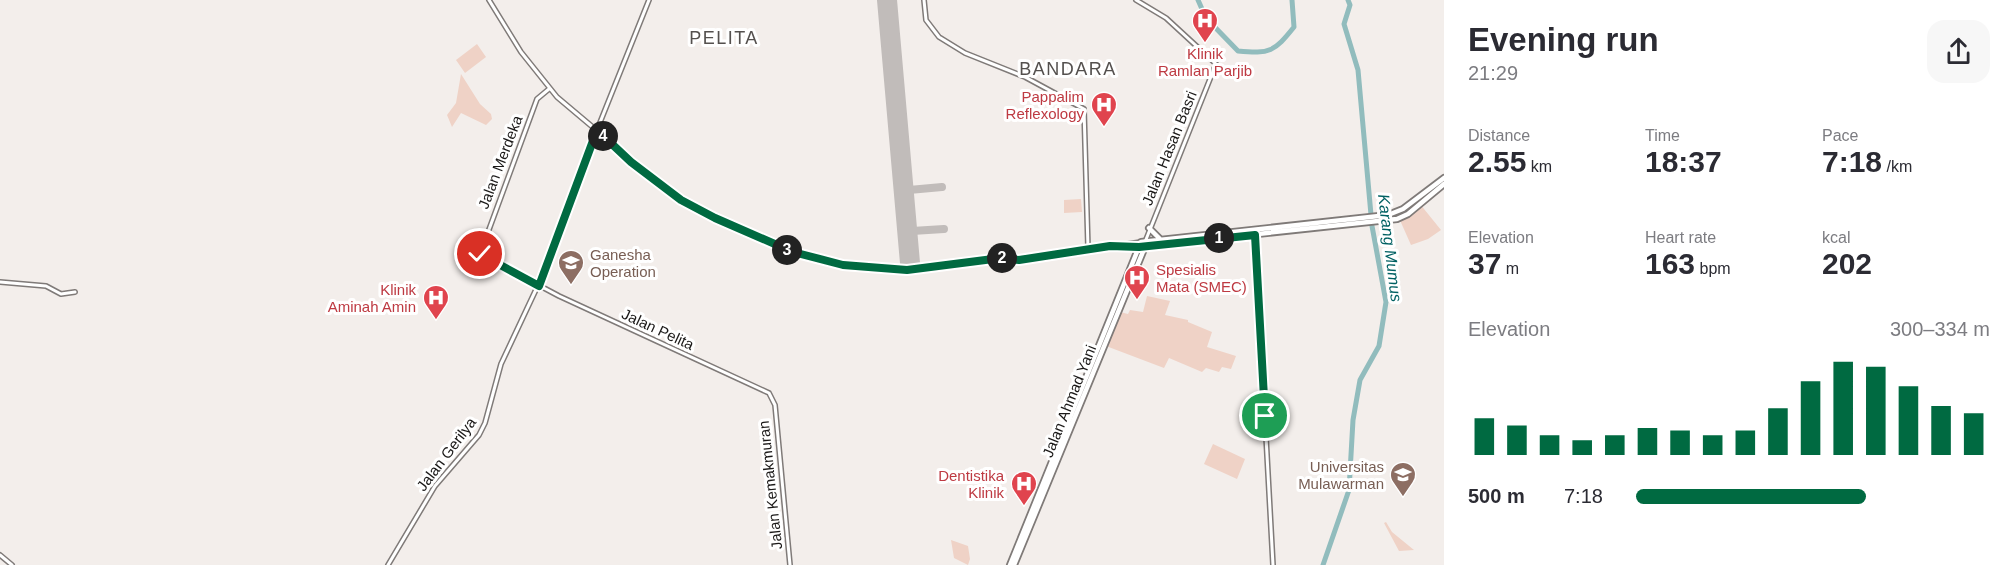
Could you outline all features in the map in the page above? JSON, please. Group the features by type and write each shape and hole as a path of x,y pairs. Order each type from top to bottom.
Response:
{"main road":[{"path":"1412,207 1444,178"},
{"path":"1144,244 1160,240 1255,235 1377,219 1412,207 1444,184"},
{"path":"1144,244 1365,221"},
{"path":"1149,228 1160,240"},
{"name":"Jalan Ahmad Yani","path":"1012,565 1144,244"}],"street":[{"path":"489,0 521,52 549,89 671,193 721,221 800,254 843,265 892,270 996,259 1019,260 1088,248 1144,244"},
{"name":"Jalan Gerilya","path":"388,565 435,486 482,430 502,362 539,286 597,130 649,0"},
{"path":"924,0 926,20 939,37 965,53 1025,77 1084,109 1088,248"},
{"name":"Jalan Hasan Basri","path":"1136,0 1166,18 1216,64 1144,244"},
{"name":"Jalan Merdeka","path":"539,286 480,252 537,99 549,89"},
{"path":"1255,235 1273,565"},
{"path":"0,282 46,286 61,294 75,292"},
{"name":"Jalan Pelita","path":"539,286 768,392 774,403"},
{"name":"Jalan Kemakmuran","path":"774,403 790,565"},
{"path":"0,555 12,565"}],"shaded area":[{"path":"477,44 486,57 465,73 456,60"},
{"path":"461,74 480,104 491,114 492,119 486,125 461,113 452,127 447,115 456,103"},
{"path":"1081,199 1082,212 1064,213 1064,200"},
{"path":"1420,204 1441,230 1428,239 1411,245 1399,218"},
{"path":"1147,296 1170,301 1165,315 1188,320 1212,332 1207,347 1236,356 1231,369 1222,367 1219,372 1206,368 1202,372 1169,358 1164,368 1106,346 1120,312 1128,314 1130,310 1143,312"},
{"path":"1213,444 1245,459 1237,479 1204,464"},
{"path":"1386,522 1392,532 1414,550 1399,551 1384,523"},
{"path":"951,540 968,546 970,559 968,565 954,558"}],"waterway":[{"name":"Karang Mumus","path":"1198,0 1206,18 1238,51 1257,52 1271,50 1294,27 1292,0"},
{"name":"Karang Mumus","path":"1323,565 1349,490 1353,420 1360,380 1379,346 1386,302 1372,226 1358,70 1344,24 1350,5 1348,0"}],"taxiway":[{"path":"904,199 909,190 942,187"},
{"path":"906,227 912,231 944,229"}],"runway":[{"path":"887,0 910,263"}],"place":[{"name":"Klinik Ramlan Parjib","path":"1205,44"},
{"name":"Pappalim Reflexology","path":"1104,128"},
{"name":"Ganesha Operation","path":"571,286"},
{"name":"Spesialis Mata (SMEC)","path":"1137,301"},
{"name":"Klinik Aminah Amin","path":"436,321"},
{"name":"Universitas Mulawarman","path":"1403,498"},
{"name":"Dentistika Klinik","path":"1024,507"}],"district":[{"name":"PELITA","path":"724,38"},
{"name":"BANDARA","path":"1068,69"}],"route":[{"path":"480,254 539,286 570,197 597,130 631,162 681,200 715,218 793,252 843,265 883,270 907,270 1001,258 1019,260 1110,246 1139,247 1255,235 1265,416"}]}
